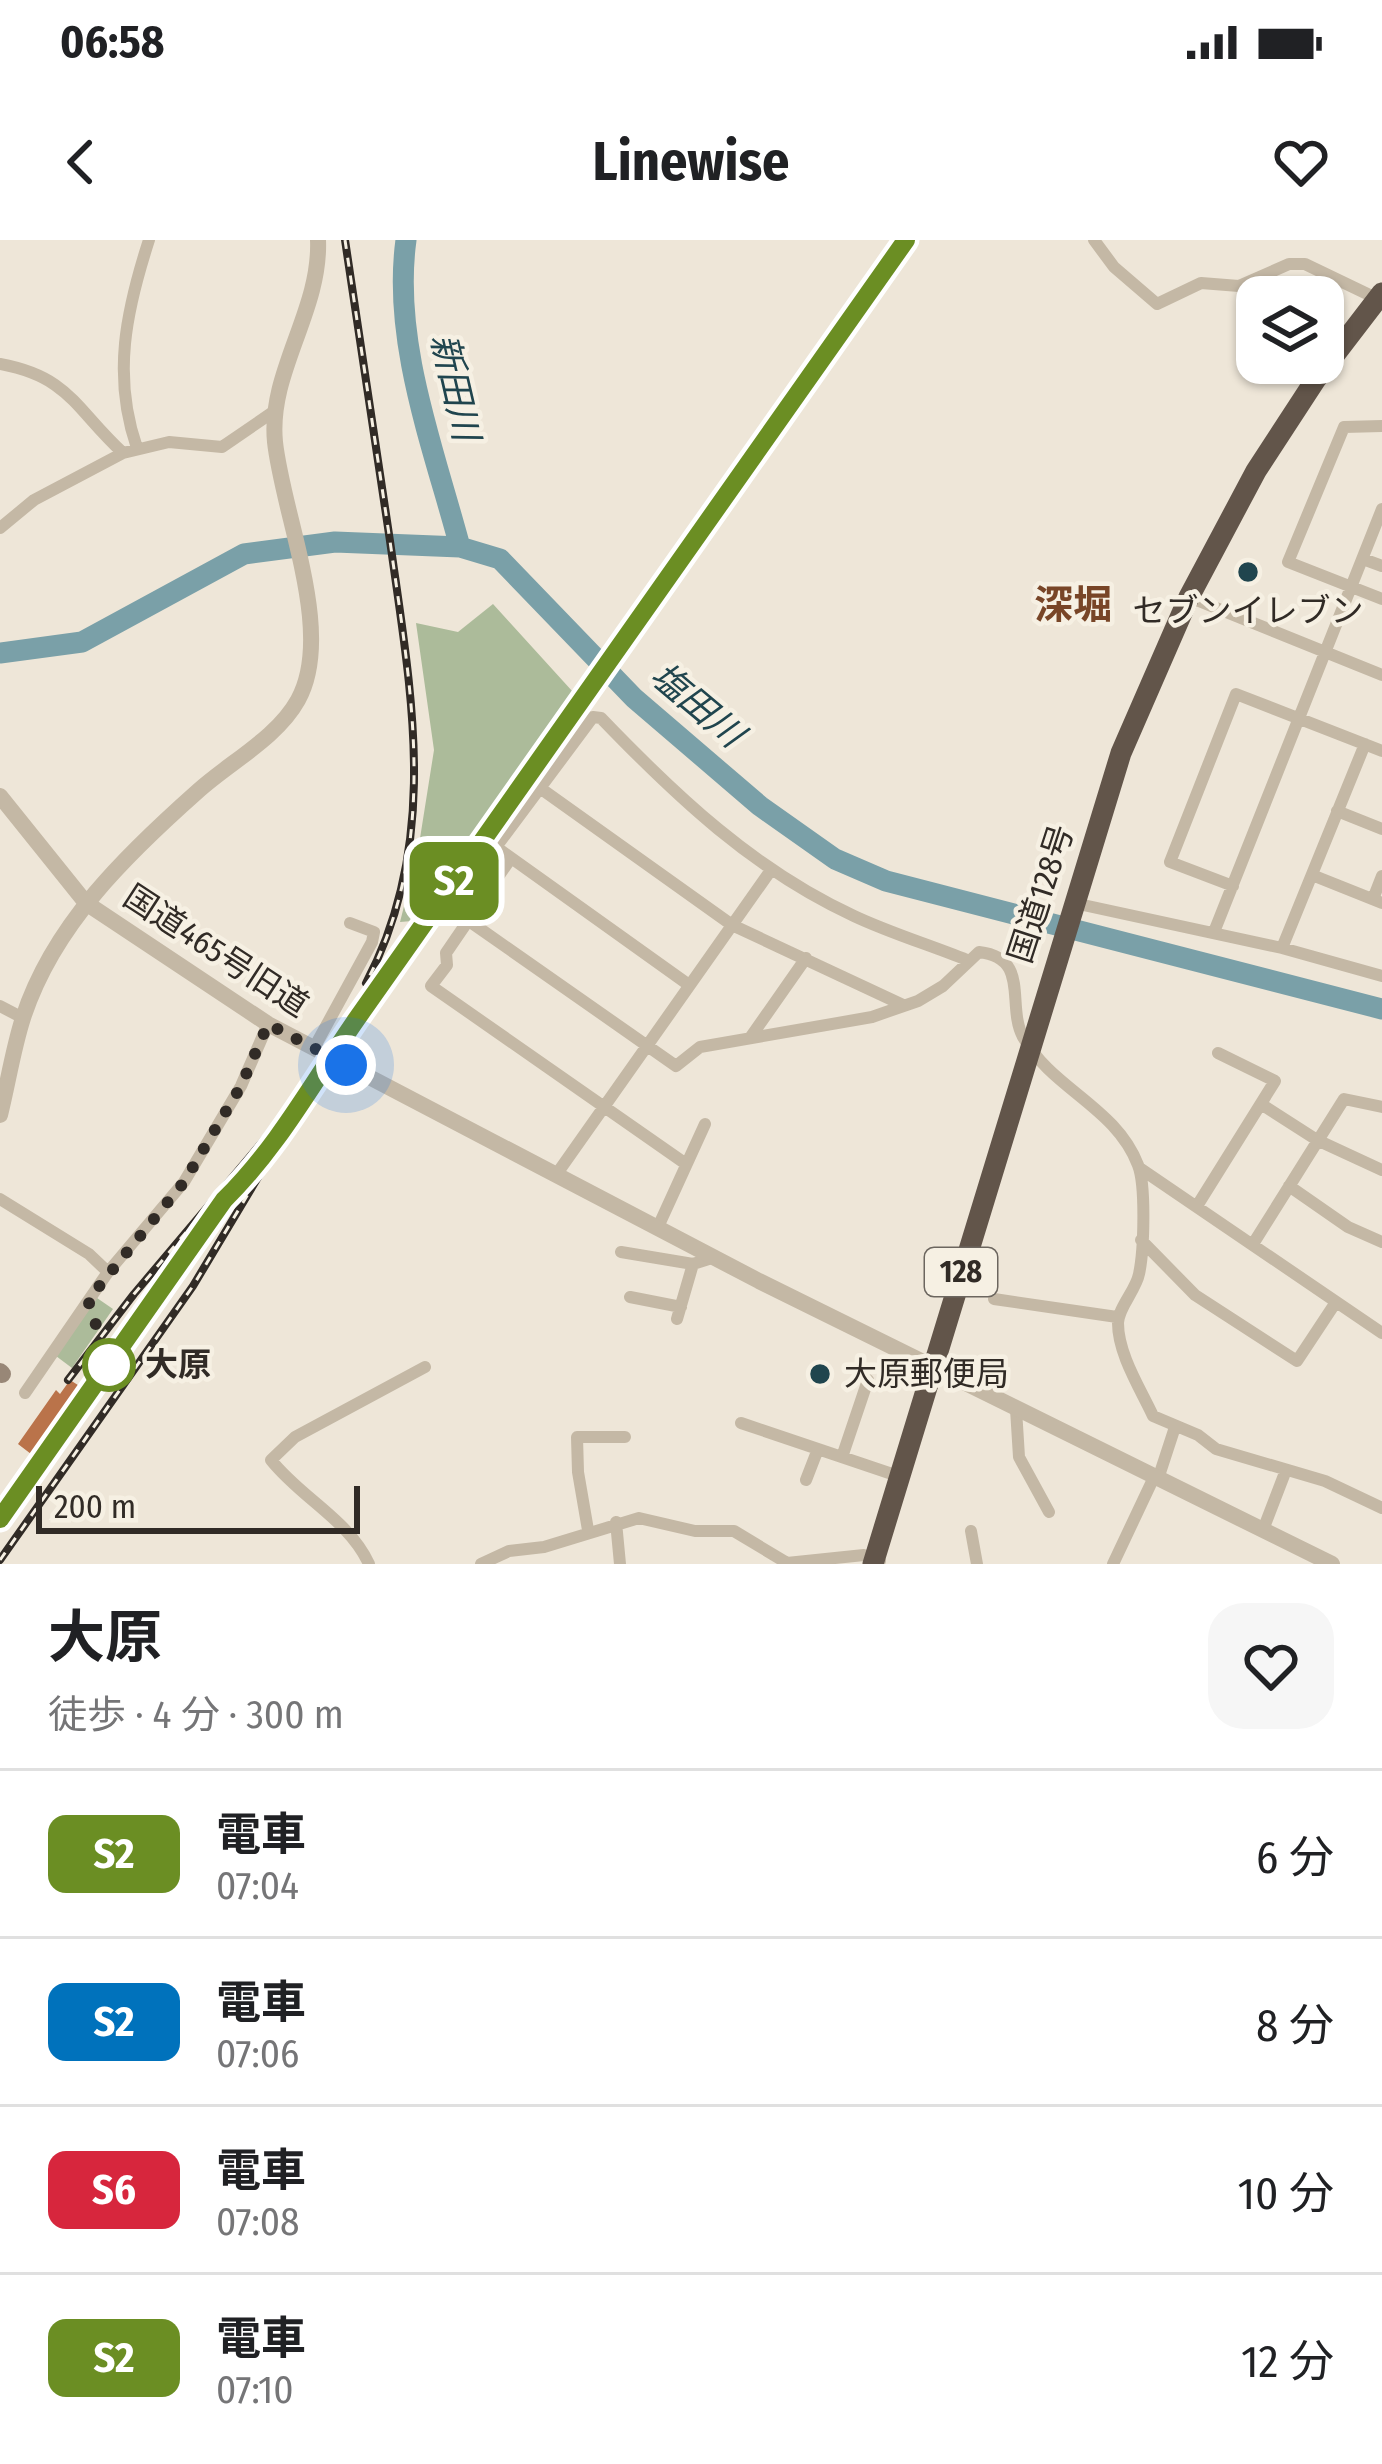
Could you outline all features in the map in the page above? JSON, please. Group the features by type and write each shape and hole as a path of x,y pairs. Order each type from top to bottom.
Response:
{"highway":[{"name":"国道128号","path":"877,1562 1048,980 1121,753 1189,597 1256,471 1316,379 1381,297"}],"street":[{"path":"130,451 124,334 149,240"},
{"name":"国道465号旧道","path":"318,240 317,283 276,410 274,437 312,650 297,703 277,728 179,807 86,902 268,1024 715,1257 1331,1564"},
{"path":"1094,240 1114,268 1157,304 1201,283 1239,286 1289,264 1305,264 1381,297"},
{"path":"0,364 48,376 69,392 91,423 130,451"},
{"path":"0,528 34,500 130,451 169,442 222,446 276,410"},
{"path":"1382,426 1344,427 1288,562 1382,599"},
{"path":"1214,932 1382,509"},
{"path":"1363,559 1382,566"},
{"path":"1189,597 1382,675"},
{"path":"1232,886 1170,862 1236,694 1382,751"},
{"path":"689,985 496,848 593,717 601,718 680,800 771,870 854,916 967,960"},
{"path":"1282,947 1365,745"},
{"path":"540,788 732,925 903,1005"},
{"path":"0,796 86,902 52,951 23,1018 0,1115"},
{"path":"1337,811 1382,829"},
{"path":"511,858 431,986 686,1164"},
{"path":"556,1175 771,870"},
{"path":"1312,875 1378,901 1382,876"},
{"path":"1073,902 1282,947 1382,976"},
{"path":"469,921 676,1066 700,1047 872,1017 943,986 979,952 991,953 1009,966 1017,990 1015,1018 1029,1047 1051,1073 1089,1100 1120,1132 1141,1169 1336,1302 1381,1327"},
{"path":"314,1048 374,932 350,923"},
{"path":"750,1038 806,958"},
{"path":"0,1006 23,1018"},
{"path":"25,1393 108,1272 184,1182 241,1086 268,1024"},
{"path":"1198,1206 1275,1081 1218,1053"},
{"path":"1253,1244 1344,1100 1379,1102"},
{"path":"1261,1104 1317,1140 1382,1170"},
{"path":"658,1227 705,1124"},
{"path":"1141,1169 1139,1275 1117,1317 1122,1348 1153,1416 1240,1459 1325,1481 1382,1508"},
{"path":"1289,1186 1348,1227 1382,1242"},
{"path":"0,1199 89,1254 108,1272"},
{"path":"1141,1240 1195,1294 1297,1361 1336,1302"},
{"path":"621,1252 693,1264 715,1257"},
{"path":"630,1297 646,1295 679,1313 693,1264"},
{"path":"994,1299 1117,1317"},
{"path":"365,1563 358,1541 288,1482 272,1460 295,1437 425,1367"},
{"path":"842,1457 868,1380"},
{"path":"1016,1409 1018,1457 1049,1512"},
{"path":"741,1423 901,1477"},
{"path":"1113,1564 1157,1476 1175,1427"},
{"path":"588,1530 577,1437 626,1437"},
{"path":"806,1480 818,1449"},
{"path":"1263,1529 1286,1470"},
{"path":"482,1564 509,1551 544,1547 639,1518 695,1531 734,1531 787,1563 864,1555 877,1562"},
{"path":"616,1522 620,1564"},
{"path":"971,1531 977,1564"}],"green space":[{"path":"493,604 573,692 566,715 412,921 400,922 418,851 434,750 416,623 458,632"},
{"path":"97,1298 113,1309 72,1368 56,1356"}],"building":[{"path":"70,1380 81,1387 42,1446 38,1444 31,1454 18,1444 56,1390 60,1394"}],"waterway":[{"name":"新田川","path":"406,240 403,278 410,356 460,547"},
{"name":"塩田川","path":"0,653 82,642 244,554 335,542 460,547 500,559 634,698 760,806 835,859 886,881 1382,1009"}],"railway":[{"path":"345,240 406,654 414,765 404,875 389,929 366,983"},
{"path":"0,1560 193,1286 330,1057 906,240"},
{"path":"68,1380 269,1134"},
{"path":"138,1324 190,1250"},
{"path":"94,1397 152,1314"},
{"path":"0,1519 96,1383"}],"train":[{"name":"S2","path":"0,1519 224,1200 254,1171 285,1128 330,1057 906,240"}],"place":[{"name":"セブンイレブン","path":"1248,572"},
{"name":"大原","path":"109,1365"},
{"name":"大原郵便局","path":"820,1374"}],"district":[{"name":"深堀","path":"1073,605"}],"route":[{"path":"109,1365 88,1300 184,1182 241,1086 268,1024 346,1065"}]}
